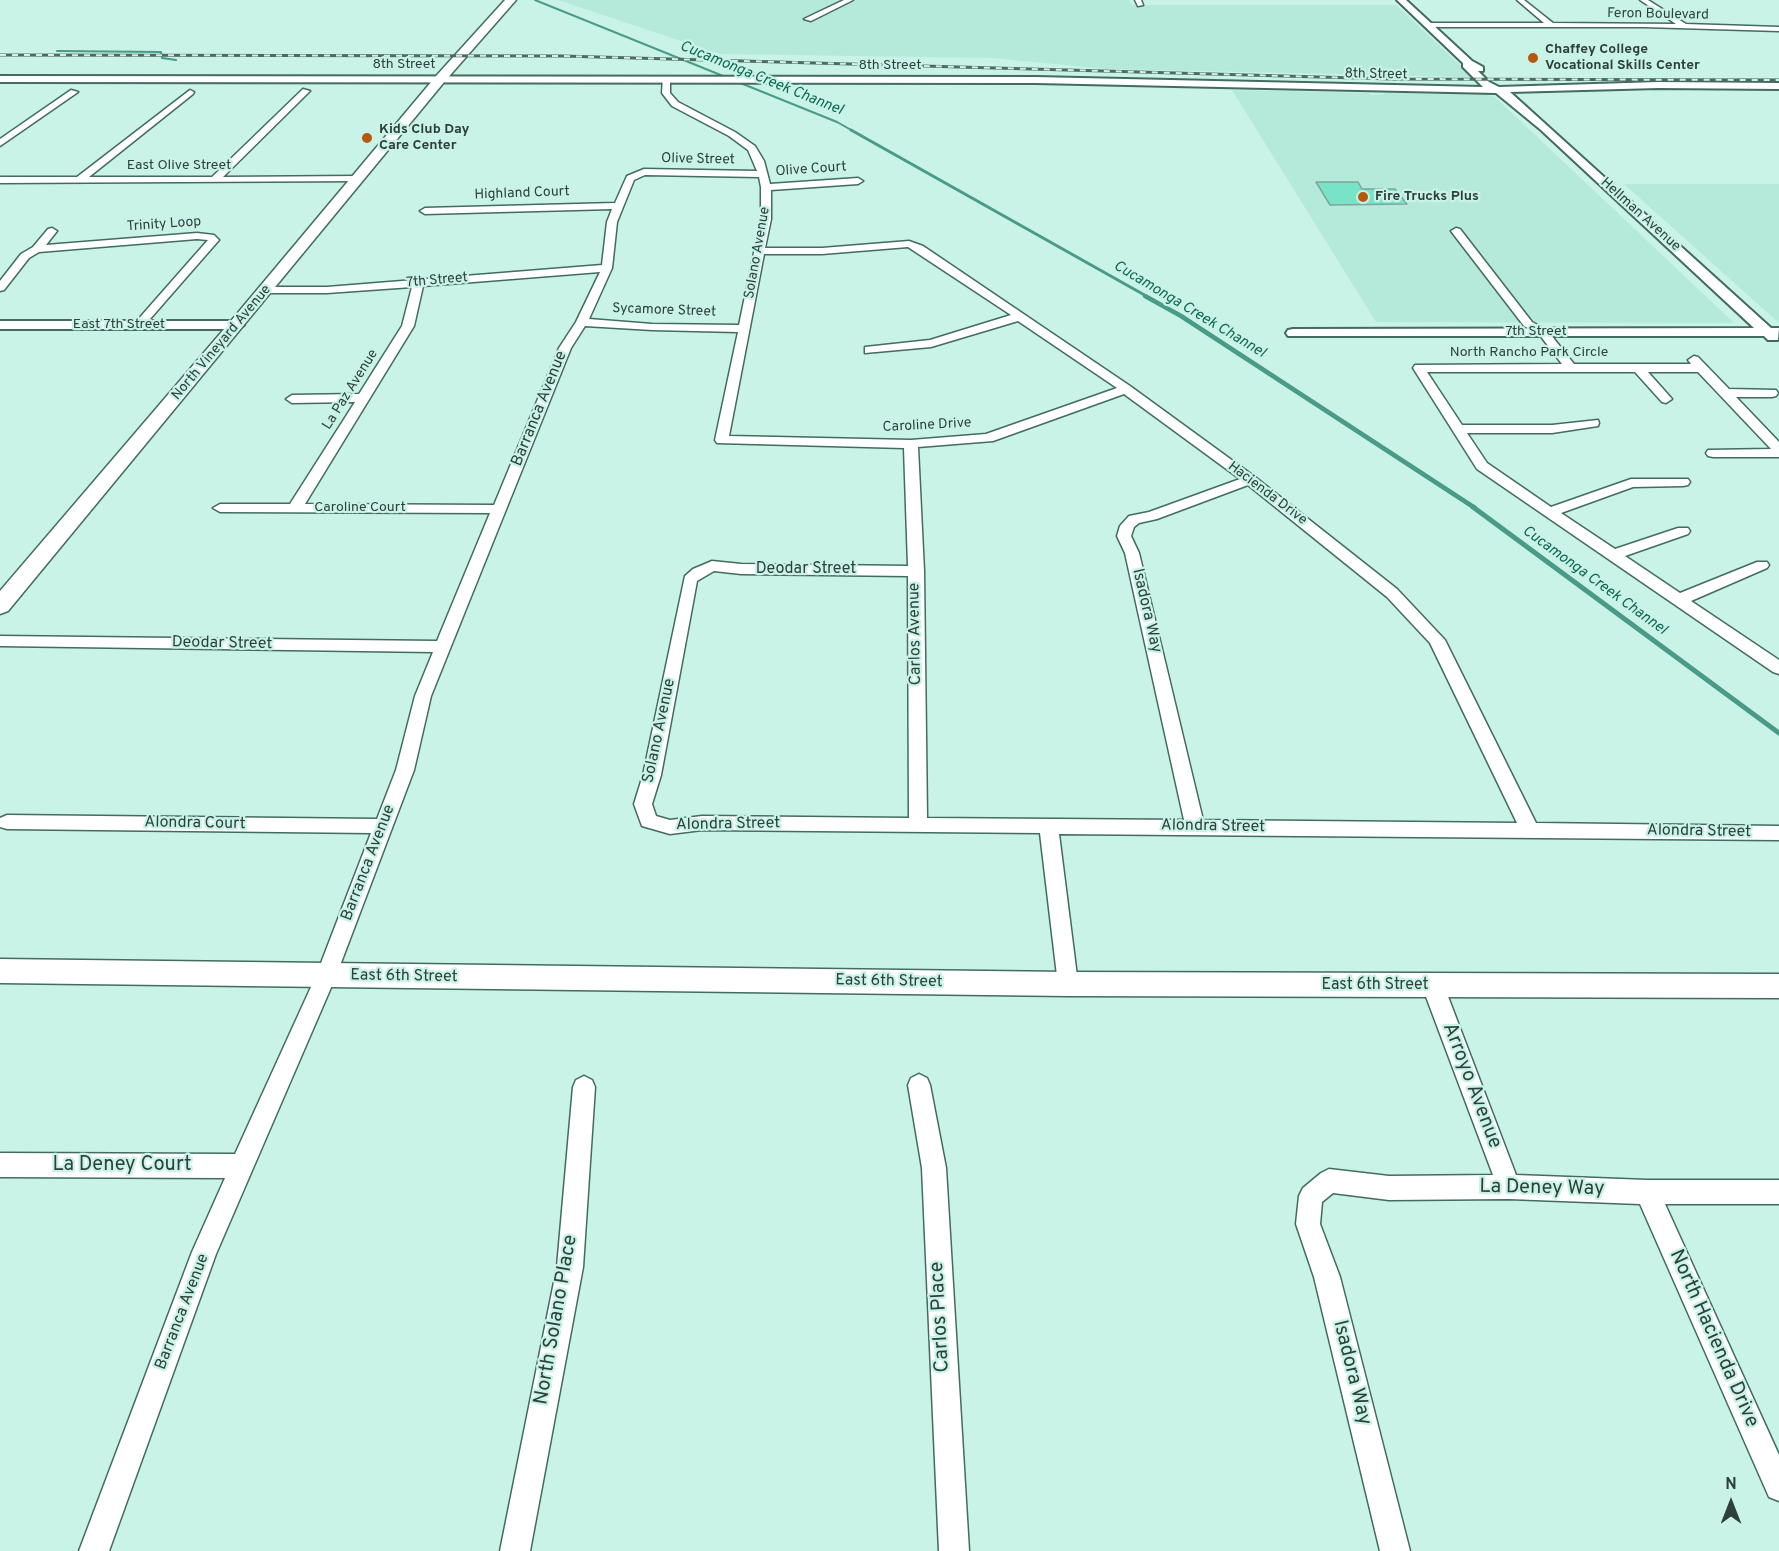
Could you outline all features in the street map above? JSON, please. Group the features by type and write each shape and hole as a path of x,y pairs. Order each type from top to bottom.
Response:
{"main road":[{"name":"North Vineyard Avenue","path":"0,606 267,290 441,78 511,0"},
{"name":"East 6th Street","path":"0,971 1068,984 1779,986"}],"street":[{"path":"808,20 850,0"},
{"name":"Hellman Avenue","path":"1401,0 1469,63 1466,65 1485,84 1499,90 1554,135 1775,336"},
{"path":"1520,0 1551,25"},
{"path":"1642,0 1685,27"},
{"name":"Feron Boulevard","path":"1428,25 1779,29"},
{"name":"8th Street","path":"0,79 1036,80 1499,90 1648,86 1779,86"},
{"name":"Solano Avenue","path":"666,79 666,93 675,105 742,140 752,148 766,187 766,219 722,440"},
{"path":"214,180 306,91"},
{"path":"0,143 74,92"},
{"path":"79,180 190,92"},
{"name":"Olive Street","path":"634,175 644,172 763,174"},
{"name":"Barranca Avenue","path":"94,1551 204,1252 326,976 405,770 423,696 443,646 565,348 582,322 602,283 607,268 612,222 630,178 634,175"},
{"name":"East Olive Street","path":"0,180 358,179"},
{"name":"Olive Court","path":"766,187 858,181"},
{"name":"Highland Court","path":"425,212 619,206"},
{"path":"0,288 25,256 37,249 52,231"},
{"path":"1456,231 1528,324 1543,332 1571,368"},
{"name":"Trinity Loop","path":"37,249 197,236 210,237 214,240 139,325"},
{"name":"Hacienda Drive","path":"759,251 822,251 909,244 919,248 1022,316 1250,480 1392,593 1437,640 1530,830"},
{"name":"7th Street","path":"267,290 327,290 607,268"},
{"name":"La Paz Avenue","path":"295,508 408,326 418,283"},
{"path":"869,350 931,343 1022,316"},
{"name":"Sycamore Street","path":"582,322 652,327 744,329"},
{"name":"East 7th Street","path":"0,325 237,325"},
{"name":"7th Street","path":"1293,333 1543,332 1775,336"},
{"name":"North Rancho Park Circle","path":"1458,429 1419,368 1638,368 1697,363 1727,393"},
{"path":"1638,368 1666,399"},
{"name":"Caroline Drive","path":"722,440 910,444 988,438 1126,389"},
{"path":"1727,393 1772,393"},
{"path":"1727,393 1779,452"},
{"path":"292,399 364,398"},
{"path":"1458,429 1552,429 1593,423"},
{"path":"1458,429 1482,466 1779,668"},
{"name":"Carlos Avenue","path":"910,444 916,571 918,825"},
{"path":"1713,453 1779,452"},
{"name":"Isadora Way","path":"1195,827 1132,553 1124,536 1127,526 1134,519 1152,516 1250,480"},
{"path":"1550,512 1631,483 1683,482"},
{"name":"Caroline Court","path":"220,508 499,509"},
{"path":"1613,555 1683,531"},
{"path":"1678,600 1762,565"},
{"name":"Deodar Street","path":"698,572 712,566 741,569 916,571"},
{"name":"Solano Avenue","path":"649,821 643,804 652,774 690,579 698,572"},
{"name":"Deodar Street","path":"0,640 443,646"},
{"name":"Alondra Street","path":"649,821 670,827 702,823 1779,833"},
{"name":"Alondra Court","path":"7,822 383,826"},
{"path":"1049,826 1068,984"},
{"name":"Arroyo Avenue","path":"1433,986 1509,1187"},
{"name":"Carlos Place","path":"920,1085 934,1168 954,1551"},
{"name":"North Solano Place","path":"515,1551 570,1267 584,1087"},
{"name":"La Deney Court","path":"0,1165 243,1166"},
{"name":"La Deney Way","path":"1311,1196 1329,1181 1389,1188 1509,1187 1647,1192 1779,1192"},
{"name":"North Hacienda Drive","path":"1647,1192 1779,1486"},
{"name":"Isadora Way","path":"1311,1196 1308,1224 1327,1277 1395,1551"}],"shaded area":[{"path":"558,0 1129,0 1132,5 1396,5 1473,77 1106,69 992,58 720,54"},
{"path":"1232,90 1368,93 1371,95 1383,95 1384,93 1485,94 1495,97 1734,323 1376,322"},
{"path":"1624,184 1779,184 1779,323"}],"building":[{"name":"Fire Trucks Plus","path":"1316,182 1358,182 1362,189 1395,189 1407,204 1330,205"}],"waterway":[{"name":"Cucamonga Creek Channel","path":"535,0 837,122 853,131"},
{"path":"57,51 161,52 162,58 176,60"},
{"name":"Cucamonga Creek Channel","path":"851,130 1148,297"},
{"name":"Cucamonga Creek Channel","path":"1145,296 1181,316 1475,508"},
{"name":"Cucamonga Creek Channel","path":"1473,507 1779,733"}],"railway":[{"path":"0,55 562,56 1392,79 1779,80"}],"place":[{"name":"Chaffey College Vocational Skills Center","path":"1533,58"},
{"name":"Kids Club Day Care Center","path":"367,138"},
{"name":"Fire Trucks Plus","path":"1363,197"}]}
